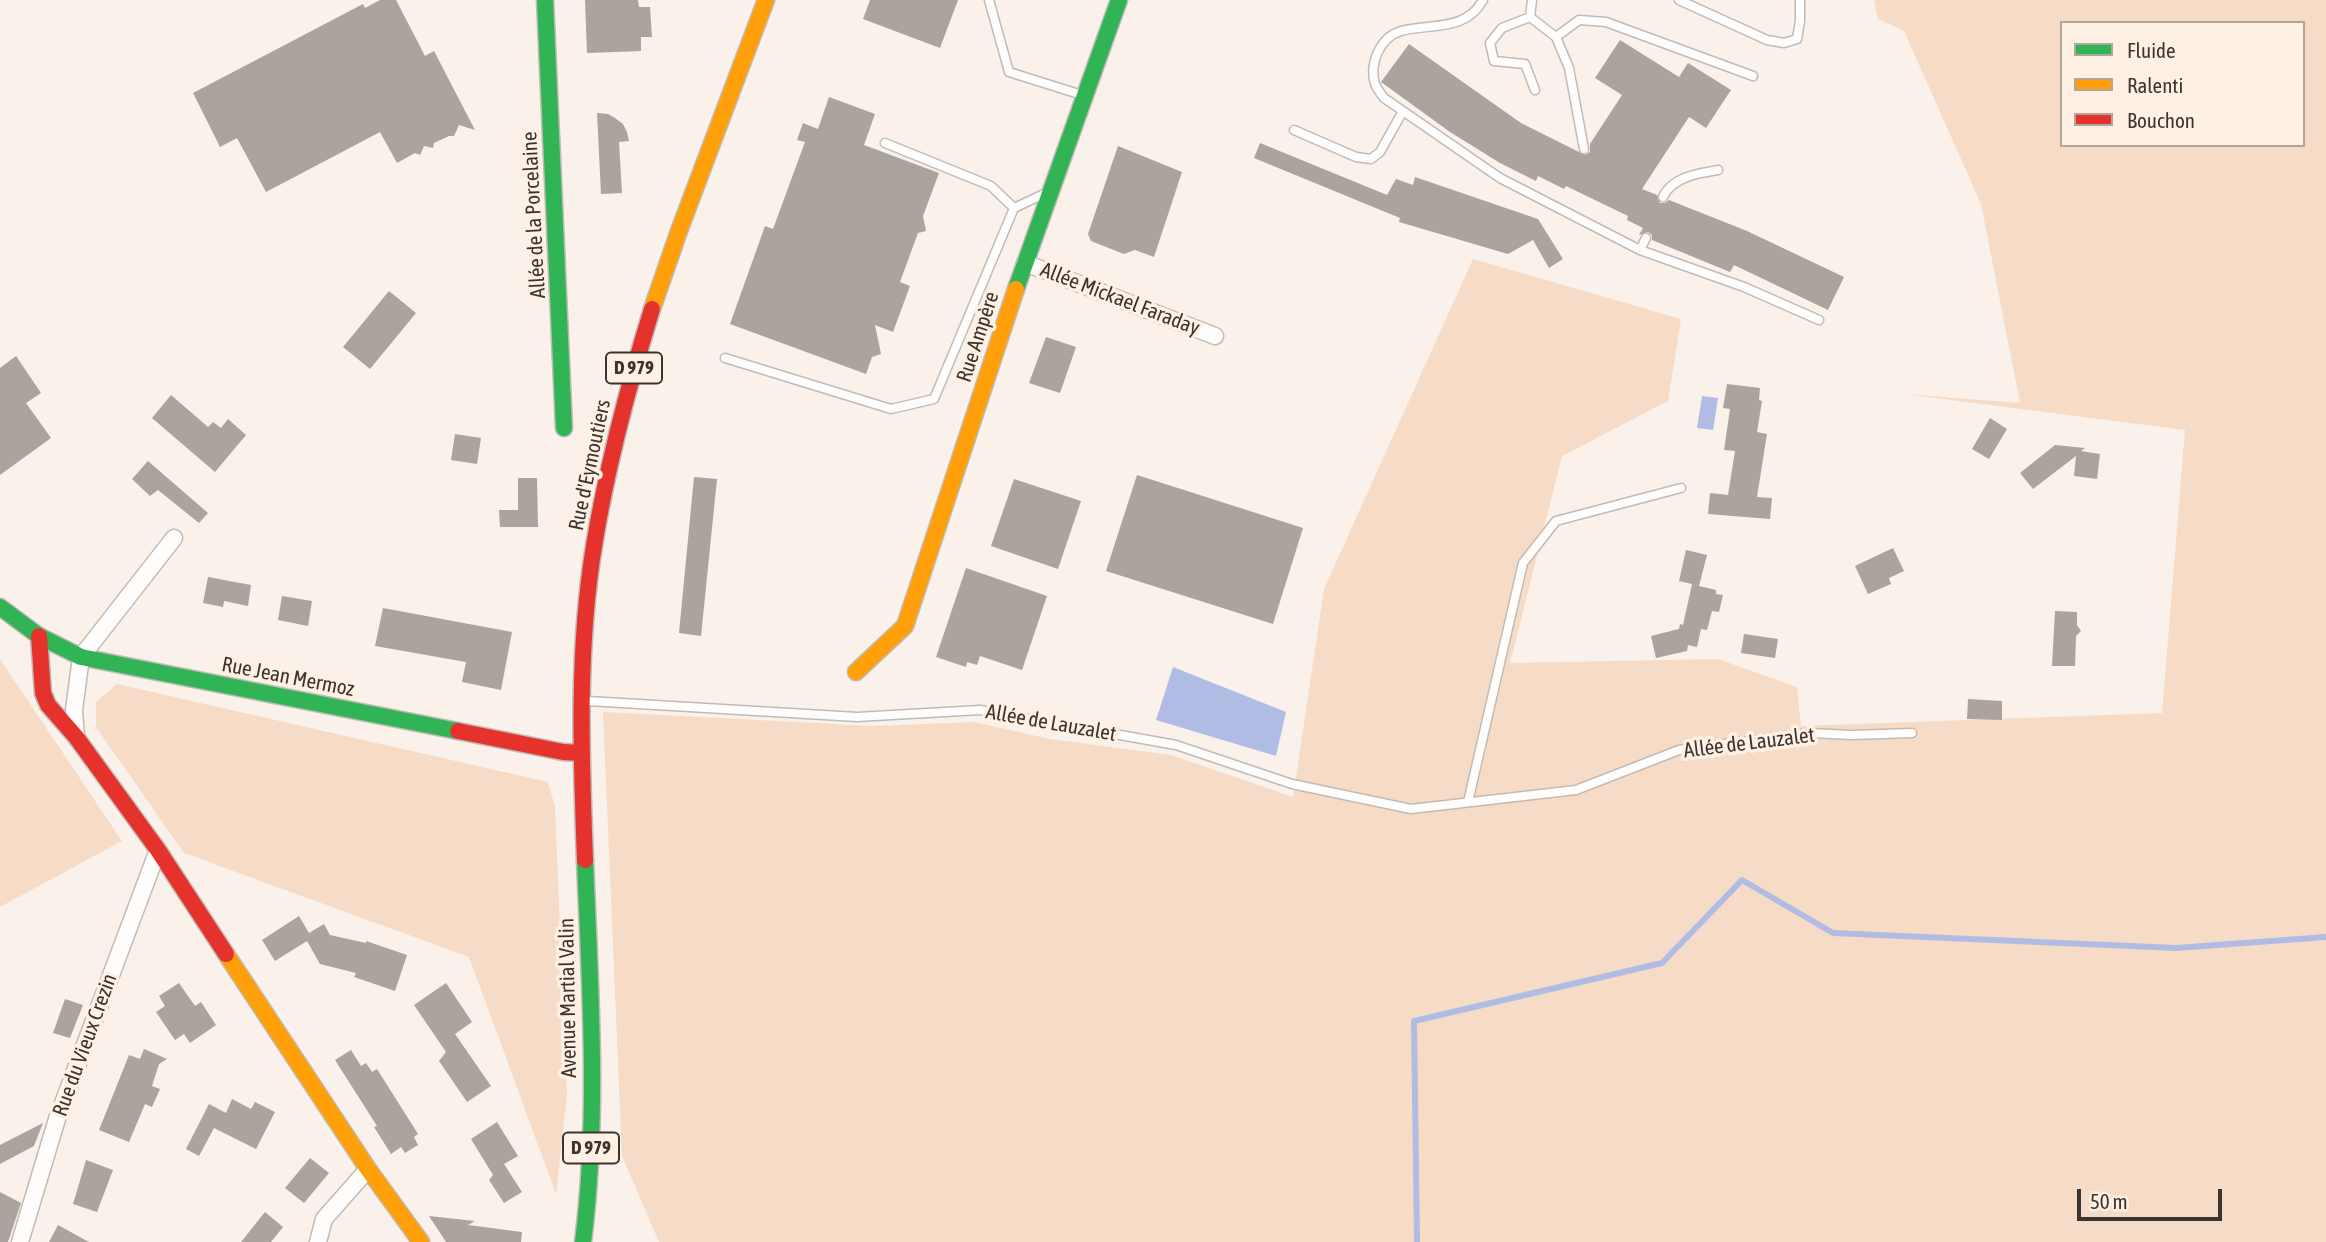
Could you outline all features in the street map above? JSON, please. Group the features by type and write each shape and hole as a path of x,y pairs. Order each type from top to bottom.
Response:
{"street":[{"name":"Allée de la Porcelaine","path":"545,0 564,428"},
{"name":"Rue d'Eymoutiers","path":"581,753 585,625 594,548 617,424 649,316 765,0"},
{"name":"Rue Ampère","path":"856,672 905,626 1025,263 1119,0"},
{"name":"Allée Mickael Faraday","path":"1025,263 1215,336"},
{"path":"76,737 74,710 81,657 174,538"},
{"name":"Rue Jean Mermoz","path":"0,607 39,636 81,657 563,752 581,753"},
{"path":"39,636 43,693 48,705 76,737 158,850 368,1168 421,1242"},
{"name":"Avenue Martial Valin","path":"581,753 591,1053 590,1179 583,1242"},
{"name":"Rue du Vieux Crezin","path":"20,1242 57,1119 158,850"},
{"path":"318,1242 324,1219 368,1168"}],"lane":[{"path":"989,0 1009,72 1085,96"},
{"path":"1483,0 1470,16 1461,22 1401,31 1389,36 1381,45 1375,59 1375,84 1384,98 1500,178 1640,250 1744,287 1819,320"},
{"path":"1530,17 1532,0"},
{"path":"1679,0 1767,40 1784,43 1797,39 1800,0"},
{"path":"1530,17 1556,37 1569,68 1584,149"},
{"path":"1530,17 1502,28 1490,43 1494,61 1525,64 1535,90"},
{"path":"1556,37 1579,20 1606,22 1753,76"},
{"path":"1294,130 1356,156 1371,159 1380,152 1403,111"},
{"path":"885,143 991,186 1013,208"},
{"path":"1663,197 1671,186 1689,177 1718,170"},
{"path":"724,358 891,409 934,399 1013,208 1051,191"},
{"path":"1640,250 1646,238"},
{"path":"1468,802 1523,563 1556,521 1681,488"},
{"name":"Allée de Lauzalet","path":"582,701 857,717 980,710 1176,745 1292,785 1411,809 1576,790 1679,750 1809,733 1912,733"}],"shaded area":[{"path":"1874,0 2326,0 2326,1242 659,1242 622,1156 603,712 874,726 974,722 1050,739 1171,755 1293,797 1324,589 1473,259 1681,319 1668,401 1562,456 1510,663 1718,659 1797,687 1801,726 2162,713 2185,430 1904,394 2020,403 1981,204 1904,31 1878,19"},
{"path":"0,659 122,841 0,907"},
{"path":"117,684 548,782 555,807 567,1094 556,1194 469,957 184,853 96,727 96,702"}],"water":[{"path":"1702,396 1718,398 1713,430 1697,428"},
{"path":"1173,667 1286,712 1276,756 1156,720"}],"building":[{"path":"380,0 396,0 425,56 434,51 475,130 459,125 454,136 434,143 433,148 424,146 420,155 415,153 397,163 380,132 266,192 237,138 220,147 193,93 363,4 365,8"},
{"path":"585,0 638,0 639,7 650,7 652,37 641,37 641,51 587,53"},
{"path":"870,0 958,0 940,48 863,19"},
{"path":"1620,40 1679,77 1688,63 1731,90 1706,128 1689,117 1642,189 1657,195 1660,203 1669,200 1747,231 1844,277 1828,310 1734,265 1730,272 1652,240 1652,235 1648,232 1639,235 1643,228 1627,220 1628,216 1566,186 1564,189 1538,176 1536,181 1500,163 1450,132 1381,82 1409,44 1521,123 1585,155 1590,152 1590,144 1622,95 1595,78"},
{"path":"829,97 875,114 864,145 939,173 923,216 926,231 918,233 900,282 910,286 893,332 875,325 881,354 872,357 866,374 730,324 765,226 773,229 805,142 797,140 803,123 818,129"},
{"path":"597,113 615,118 623,124 627,132 629,141 619,142 622,193 601,194"},
{"path":"1260,143 1387,195 1396,179 1413,185 1415,177 1538,219 1563,259 1549,268 1533,240 1508,254 1399,222 1400,218 1254,158"},
{"path":"1118,146 1182,172 1154,257 1135,250 1124,254 1091,241 1088,234"},
{"path":"389,291 416,313 370,369 343,347"},
{"path":"1046,337 1076,347 1060,393 1029,383"},
{"path":"16,356 41,393 26,403 51,438 0,475 0,368"},
{"path":"1727,384 1760,388 1759,400 1762,401 1757,432 1767,434 1757,497 1772,498 1770,519 1708,514 1710,493 1728,495 1735,451 1724,450 1730,409 1723,408"},
{"path":"171,395 208,427 213,422 221,428 228,419 246,435 215,472 152,418"},
{"path":"1990,418 2007,429 1989,459 1972,449"},
{"path":"455,434 481,438 477,464 451,460"},
{"path":"2055,445 2085,448 2081,451 2100,454 2097,479 2074,476 2076,456 2033,489 2020,473"},
{"path":"148,461 208,513 199,523 158,490 150,496 132,479"},
{"path":"1137,475 1303,528 1273,624 1106,571"},
{"path":"694,477 717,479 701,636 679,633"},
{"path":"518,478 537,478 538,527 500,527 499,510 518,510"},
{"path":"1014,479 1081,501 1058,569 991,546"},
{"path":"1893,548 1904,571 1889,578 1891,584 1868,594 1855,566"},
{"path":"1686,550 1707,555 1699,586 1716,590 1716,594 1723,595 1719,612 1712,611 1707,630 1701,629 1697,647 1688,645 1687,651 1656,658 1651,636 1679,629 1680,624 1683,625 1692,584 1679,581"},
{"path":"966,568 1047,596 1022,670 980,656 977,665 967,662 966,667 936,657"},
{"path":"208,577 251,585 248,606 224,601 223,607 203,603"},
{"path":"282,596 312,601 308,626 278,620"},
{"path":"383,608 512,632 501,690 462,682 466,662 375,646"},
{"path":"2055,611 2077,612 2077,625 2081,631 2076,636 2075,666 2052,666"},
{"path":"1744,634 1778,639 1775,658 1741,653"},
{"path":"1968,699 2002,701 2002,720 1967,719"},
{"path":"299,916 309,933 324,924 330,935 366,941 407,955 395,991 354,977 356,973 320,964 307,941 275,961 262,940"},
{"path":"179,983 195,1006 201,1002 216,1025 190,1043 184,1034 175,1040 156,1012 165,1006 159,996"},
{"path":"446,983 472,1022 455,1034 491,1086 467,1102 439,1061 446,1052 414,1005"},
{"path":"65,999 83,1005 70,1038 53,1033"},
{"path":"144,1049 167,1059 159,1064 152,1086 160,1089 152,1107 145,1104 129,1142 99,1130 129,1055 140,1059"},
{"path":"351,1050 361,1066 366,1063 372,1072 377,1069 418,1134 414,1137 418,1145 405,1153 401,1147 391,1154 374,1127 377,1126 335,1060"},
{"path":"232,1099 251,1109 255,1102 275,1112 256,1149 214,1128 199,1156 186,1149 209,1104 226,1113"},
{"path":"497,1122 518,1156 504,1164 522,1192 504,1203 489,1180 493,1175 471,1139"},
{"path":"43,1123 34,1146 0,1164 0,1145"},
{"path":"310,1158 329,1173 304,1203 285,1188"},
{"path":"86,1160 113,1170 97,1212 73,1204"},
{"path":"0,1192 21,1203 8,1242 0,1242"},
{"path":"265,1212 283,1227 271,1242 241,1242"},
{"path":"429,1216 475,1221 468,1225 522,1232 521,1242 446,1242"},
{"path":"58,1225 89,1242 49,1242"}],"waterway":[{"path":"1417,1242 1414,1021 1662,963 1742,880 1833,933 2176,948 2326,937"}],"traffic: fast":[{"path":"545,0 564,428"},
{"path":"1016,289 1119,0"},
{"path":"0,607 39,636 81,657 458,731"},
{"path":"583,1242 592,1099 585,860"}],"traffic: slow":[{"path":"652,309 766,0"},
{"path":"856,672 905,626 1016,289"},
{"path":"226,954 368,1169 421,1242"}],"traffic: jam":[{"path":"585,860 582,703 589,585 599,516 612,456 652,309"},
{"path":"39,636 43,693 48,705 76,737 158,850 226,954"},
{"path":"458,731 563,752 581,753"}]}
